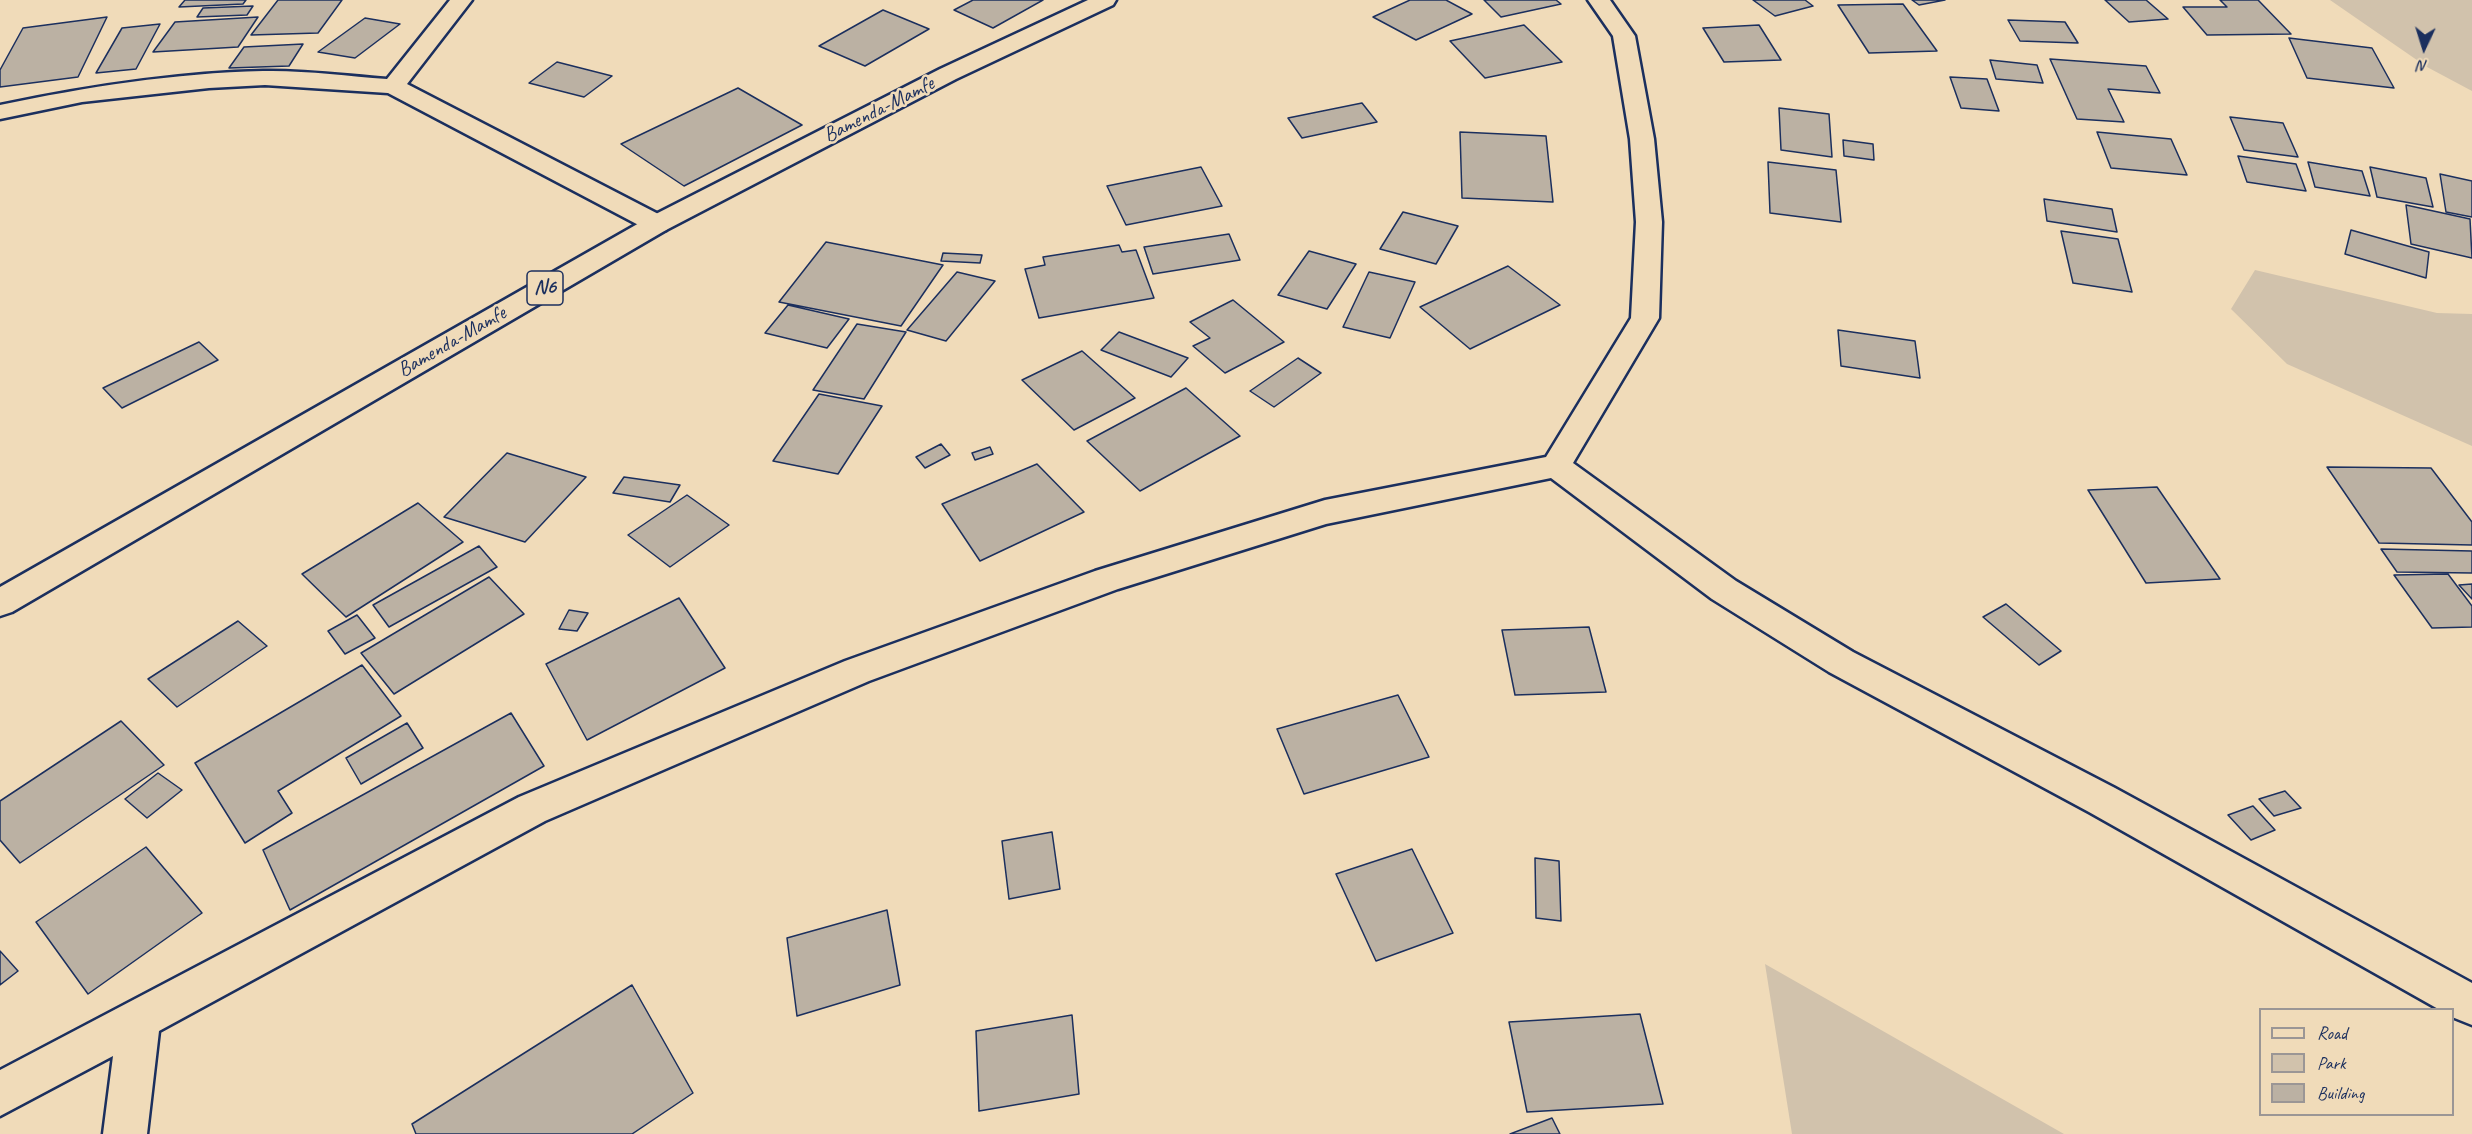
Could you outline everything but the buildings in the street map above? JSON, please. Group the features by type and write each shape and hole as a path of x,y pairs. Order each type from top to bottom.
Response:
{"main road":[{"path":"393,86 461,0"},
{"name":"Bamenda-Mamfe","path":"0,603 657,224 948,74 1105,0"},
{"path":"0,1094 532,809 857,671 1107,579 1325,512 1556,466 1646,318 1649,222 1642,139 1624,36 1599,0"},
{"path":"0,112 82,94 265,78 393,86 657,224"},
{"path":"1556,466 1724,590 1842,662 2102,800 2472,1005"},
{"path":"125,1134 139,1020"}],"green space":[{"path":"2330,0 2472,0 2472,91 2427,67"},
{"path":"2255,270 2437,313 2472,314 2472,446 2287,364 2231,309"},
{"path":"1765,964 2064,1134 1792,1134"}]}
